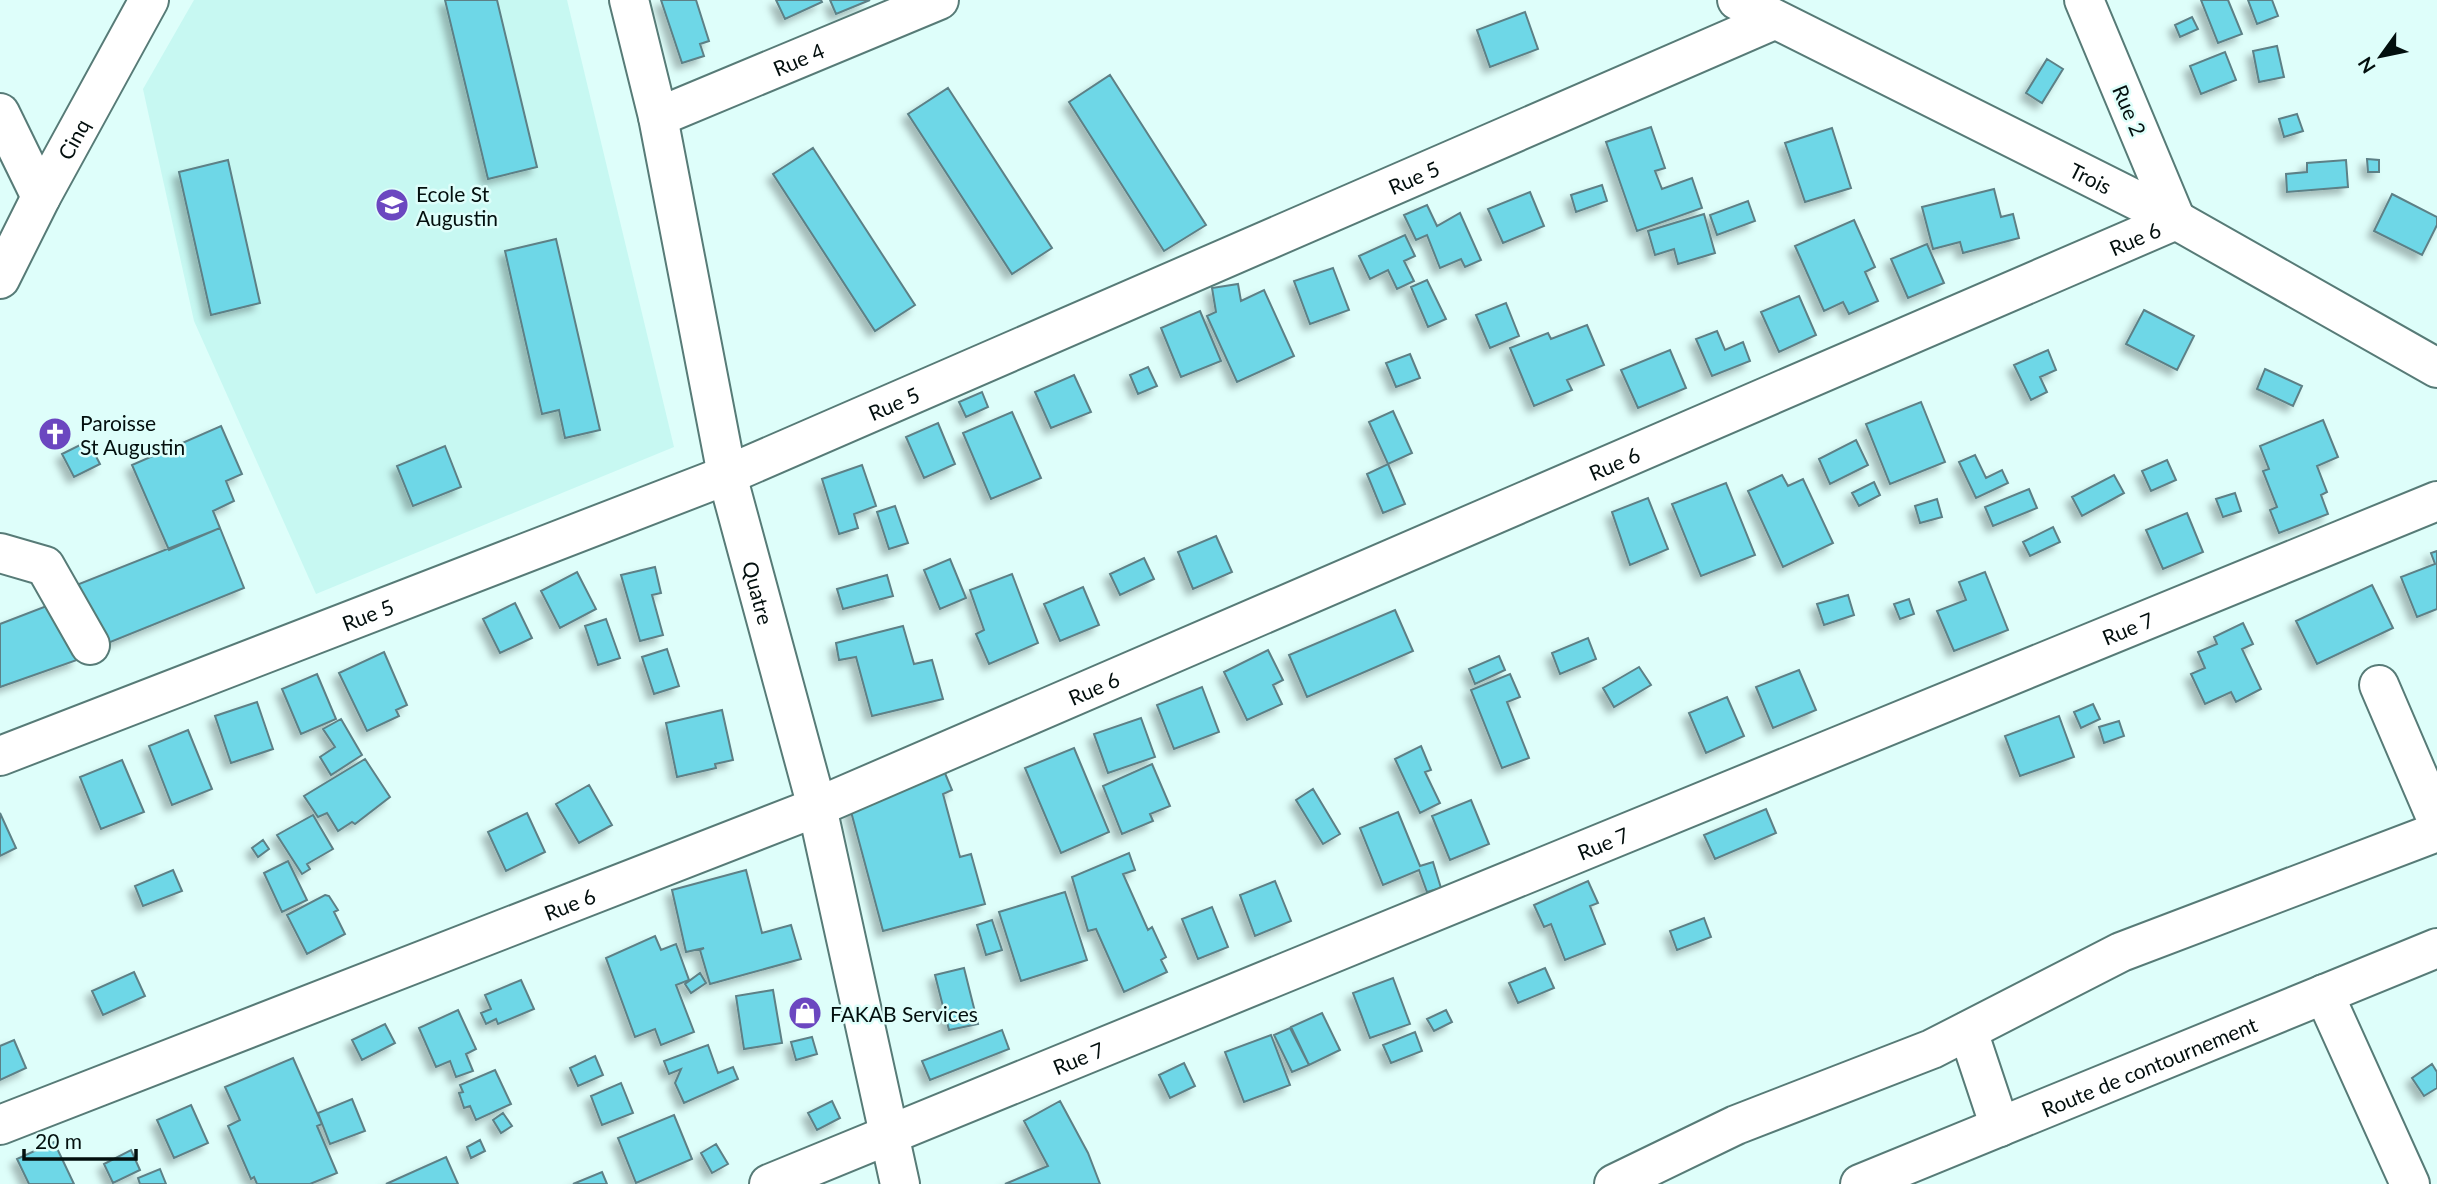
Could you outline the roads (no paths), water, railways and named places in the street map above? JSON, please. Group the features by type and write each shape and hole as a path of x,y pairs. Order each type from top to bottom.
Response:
{"street":[{"name":"Cinq","path":"0,279 41,197 149,0"},
{"name":"Quatre","path":"629,0 658,117 727,475 817,807 900,1184"},
{"name":"Rue 4","path":"658,117 939,0"},
{"name":"Trois","path":"1737,0 2176,220 2437,368"},
{"name":"Rue 2","path":"2084,0 2176,220"},
{"name":"Rue 5","path":"0,756 727,475 1774,20"},
{"path":"0,113 41,197"},
{"name":"Rue 6","path":"0,1125 817,807 2176,220"},
{"name":"Rue 7","path":"769,1184 2437,501"},
{"path":"0,553 45,566 90,645"},
{"path":"2379,685 2437,820"},
{"path":"1614,1184 1736,1125 1932,1049 2121,952 2437,832"},
{"name":"Route de contournement","path":"1880,1180 2000,1126 2437,947"},
{"path":"2324,994 2410,1184"},
{"path":"1968,1031 2000,1126"}],"place":[{"name":"Ecole St Augustin","path":"392,205"},
{"name":"Paroisse St Augustin","path":"55,434"},
{"name":"FAKAB Services","path":"805,1013"}]}
